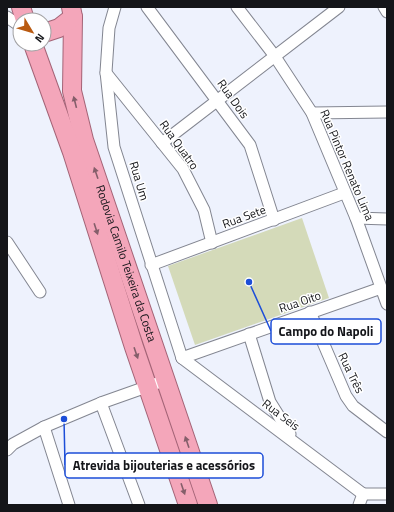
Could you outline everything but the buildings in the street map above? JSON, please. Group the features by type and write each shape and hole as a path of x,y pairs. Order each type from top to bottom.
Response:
{"highway":[{"path":"52,30 59,28 72,12"},
{"name":"Rodovia Camilo Teixeira da Costa","path":"72,12 72,90 84,140 208,505"},
{"name":"Rodovia Camilo Teixeira da Costa","path":"36,52 72,152 148,388 188,505"}],"street":[{"name":"Rua Um","path":"115,7 109,28 106,72 114,147 182,358"},
{"name":"Rua Dois","path":"147,7 219,101 250,145 274,220"},
{"name":"Rua Pintor Renato Lima","path":"237,7 274,55 312,113 344,193 356,218 387,304"},
{"path":"162,143 219,101 274,55 339,7"},
{"path":"384,7 387,12"},
{"name":"Rua Quatro","path":"106,72 183,169 204,210 212,243"},
{"path":"312,113 387,112"},
{"name":"Rua Sete","path":"151,265 344,193"},
{"path":"356,218 387,219"},
{"path":"7,242 40,292"},
{"name":"Rua Oito","path":"182,358 381,288"},
{"name":"Rua Três","path":"310,312 346,396 353,406 387,432"},
{"path":"248,334 270,402 284,426 297,443"},
{"name":"Rua Seis","path":"182,358 363,494"},
{"path":"7,450 13,444 44,427 101,403 148,388 166,380"},
{"path":"101,403 139,505"},
{"path":"44,427 69,505"},
{"path":"360,505 363,494 387,494"}],"green space":[{"path":"302,218 329,298 195,345 168,266"}],"place":[{"name":"Campo do Napoli","path":"249,282"},
{"name":"Atrevida bijouterias e acessórios","path":"64,419"}]}
